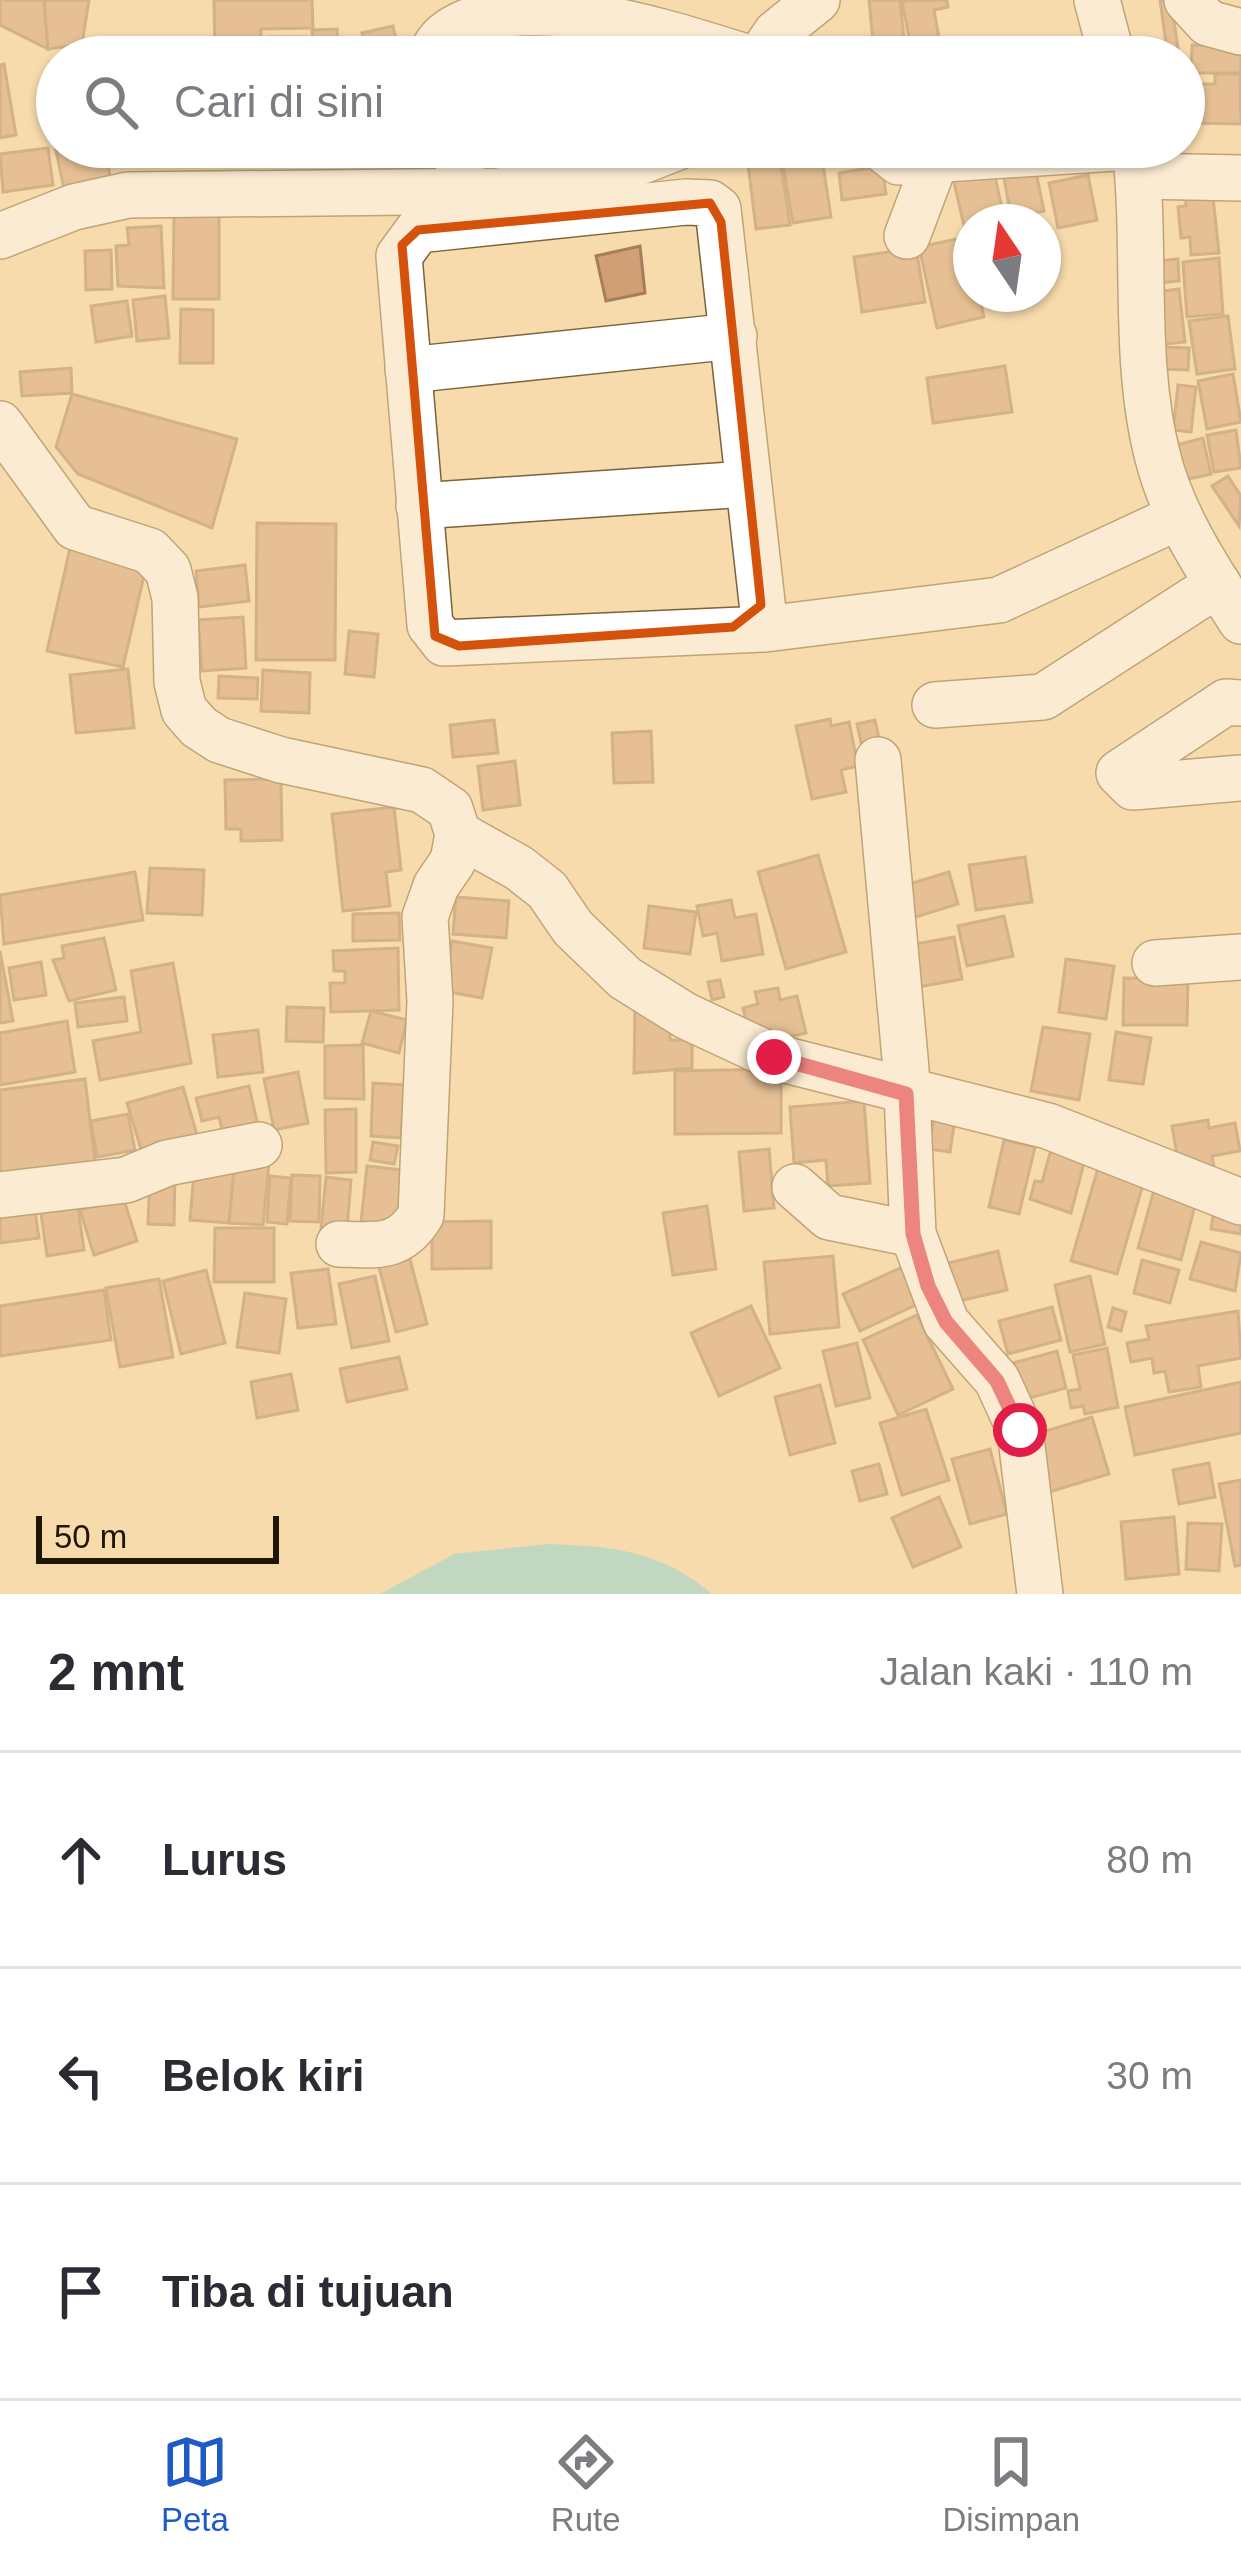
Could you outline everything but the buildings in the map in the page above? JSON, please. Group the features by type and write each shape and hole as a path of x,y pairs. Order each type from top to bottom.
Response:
{"street":[{"path":"1096,0 1106,36"},
{"path":"1187,0 1208,23 1241,32"},
{"path":"442,36 467,21 530,3 657,26 686,36"},
{"path":"776,36 800,5"},
{"path":"460,168 468,193"},
{"path":"0,236 74,207 128,195 468,193 591,178 631,168"},
{"path":"907,236 932,168"},
{"path":"935,706 1043,697 1230,602 1178,517 1157,458 1148,400 1135,168"},
{"path":"1192,168 1241,178"},
{"path":"753,620 734,337 721,222 710,203 418,230 409,235 399,256 419,506 430,625 444,643 753,620 987,576 1057,576 1178,517"},
{"path":"408,370 734,337"},
{"path":"0,424 75,527 150,551 168,570 175,598 177,682 184,710 199,727 219,740 281,760 422,790 450,809 458,834 453,861 436,886 425,917 430,1001 421,1215 408,1236 389,1246 339,1244"},
{"path":"419,506 747,484"},
{"path":"1241,703 1226,702 1123,766 1119,773 1133,788 1241,778"},
{"path":"878,760 913,1234 946,1322 997,1381 1020,1430 1040,1594"},
{"path":"458,834 519,868 547,890 573,928 625,979 686,1016 774,1057 906,1094 1048,1126 1241,1202"},
{"path":"1155,963 1241,957"},
{"path":"0,1195 126,1180 185,1158 259,1145"},
{"path":"795,1187 829,1217 913,1234"}],"highlighted area":[{"path":"710,203 721,222 761,605 733,627 459,646 435,636 402,245 418,230"}],"water":[{"path":"548,1544 594,1547 655,1560 712,1594 380,1594 454,1554"}],"route":[{"path":"774,1057 906,1094 913,1234 928,1286 946,1322 997,1381 1020,1430"}]}
